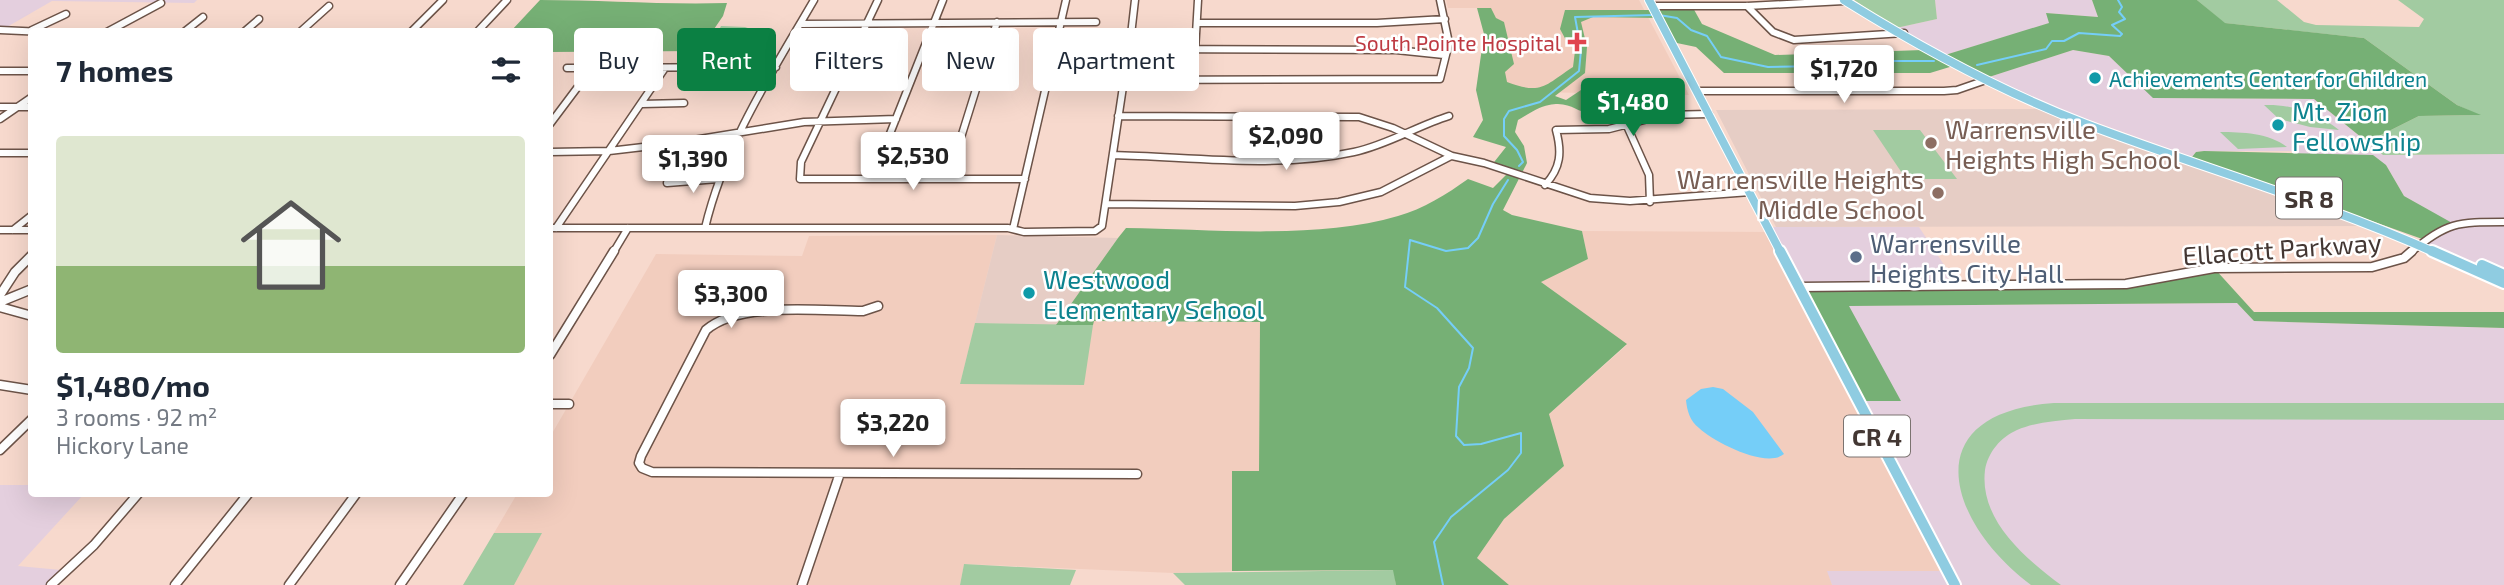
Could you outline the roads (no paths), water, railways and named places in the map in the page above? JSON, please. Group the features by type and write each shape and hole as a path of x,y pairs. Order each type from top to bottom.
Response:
{"main road":[{"name":"SR 8","path":"1844,0 1983,81 2114,135 2422,243 2504,283"},
{"name":"SR 8","path":"1854,0 1900,34 2067,112 2504,275"},
{"name":"CR 4","path":"1654,9 1955,585"}],"street":[{"path":"415,28 443,0"},
{"path":"481,28 507,0"},
{"path":"776,67 814,0"},
{"path":"878,0 801,162 800,179 1025,179"},
{"path":"872,179 943,0"},
{"path":"1013,229 1066,0"},
{"path":"1131,28 1135,0"},
{"path":"1197,28 1198,0"},
{"path":"553,228 1095,231 1102,226 1124,80 1440,79 1449,43 1440,0"},
{"path":"1654,9 1844,0"},
{"path":"114,28 161,3"},
{"path":"304,28 329,6"},
{"path":"1747,6 1768,31 1778,37 1794,40 1900,34"},
{"path":"36,28 66,14"},
{"path":"189,28 203,17"},
{"path":"249,28 259,19"},
{"path":"1197,23 1445,19"},
{"path":"948,179 997,22"},
{"path":"800,24 1096,22"},
{"path":"0,30 28,30"},
{"path":"1199,51 1396,50 1444,55"},
{"path":"567,68 574,68"},
{"path":"553,227 609,151 665,68 677,68"},
{"path":"0,71 28,71"},
{"path":"1698,91 1944,91 1958,90 1983,81"},
{"path":"553,120 575,91"},
{"path":"705,228 718,179 762,91"},
{"path":"0,119 28,100"},
{"path":"642,104 684,103"},
{"path":"0,107 28,107"},
{"path":"1545,185 1558,172 1561,161 1562,149 1556,130 1598,130 1627,126 1664,115 1709,114"},
{"path":"1118,116 1359,117 1402,132 1451,156 1482,163 1592,198 1650,202 1708,193 1750,192"},
{"path":"1113,155 1172,155 1244,160 1304,159 1357,152 1402,132 1449,116"},
{"path":"553,152 609,151 821,121 896,119"},
{"path":"1627,126 1649,175 1650,202"},
{"path":"0,153 28,153"},
{"path":"1106,204 1295,206 1339,202 1381,192 1451,156"},
{"path":"667,183 718,179"},
{"path":"12,230 28,218"},
{"name":"Ellacott Parkway","path":"1799,287 2126,285 2214,268 2379,266 2404,258 2440,229 2454,224 2504,222"},
{"path":"553,350 628,228"},
{"path":"0,230 28,230"},
{"path":"0,295 15,272 28,259"},
{"path":"0,305 28,291"},
{"path":"0,305 28,315"},
{"path":"878,306 863,311 753,311 738,313 714,322 706,330 639,463 642,468 652,472 1137,474"},
{"path":"0,385 28,389"},
{"path":"553,404 569,404"},
{"path":"0,450 28,423"},
{"path":"802,585 840,473"},
{"path":"51,585 94,545 135,497"},
{"path":"175,585 246,497"},
{"path":"289,585 354,497"},
{"path":"400,585 461,497"}],"water":[{"path":"1701,389 1723,389 1753,412 1784,454 1776,458 1765,458 1740,452 1706,434 1696,425 1690,416 1686,400"}],"waterway":[{"path":"1977,65 2046,49 2052,41 2064,41 2079,33 2120,36 2122,34 2112,25 2125,19 2119,12 2122,7 2118,0"},
{"path":"1519,166 1523,162 1517,150 1504,136 1504,119 1509,111 1540,102 1579,71 1581,50 1575,17 1654,15"},
{"path":"1659,15 1677,18 1691,30 1707,36 1721,57 1768,67 1825,66 1854,69 1882,61 1934,61"},
{"path":"1443,585 1434,542 1451,517 1508,470 1521,453 1521,433 1481,444 1464,445 1456,436 1459,387 1469,368 1473,348 1437,308 1405,287 1410,240 1446,251 1468,248 1478,238 1493,204 1508,180"}],"place":[{"name":"South Pointe Hospital","path":"1577,42"},
{"name":"Achievements Center for Children","path":"2095,78"},
{"name":"Mt. Zion Fellowship","path":"2278,125"},
{"name":"Warrensville Heights High School","path":"1931,143"},
{"name":"Warrensville Heights Middle School","path":"1938,193"},
{"name":"Warrensville Heights City Hall","path":"1856,257"},
{"name":"Westwood Elementary School","path":"1029,293"}]}
